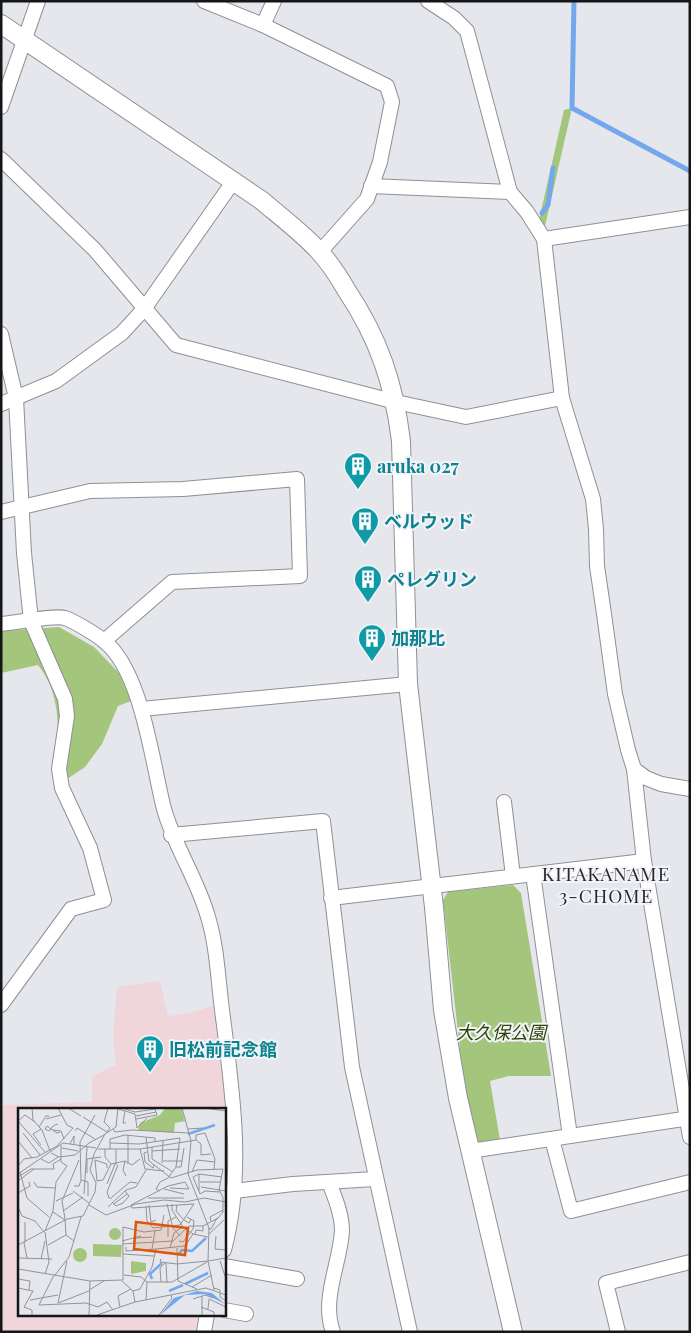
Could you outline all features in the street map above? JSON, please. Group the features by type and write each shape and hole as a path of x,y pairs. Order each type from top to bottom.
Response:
{"street":[{"path":"1,108 38,1"},
{"path":"204,1 264,25 387,86 392,102 380,162 367,199 320,252"},
{"path":"264,25 274,1"},
{"path":"428,1 454,18 466,31 510,192 527,212 544,239 562,398 593,499 597,566 615,694 634,769 644,861 690,1137"},
{"path":"1,24 267,205 320,252 364,317 380,349 396,402 401,441 408,684 430,887 434,907 443,1010 470,1151 513,1332"},
{"path":"1,159 95,250 176,345 396,402 466,417 562,398"},
{"path":"1,404 62,376 122,333 144,309 233,182"},
{"path":"371,186 510,192"},
{"path":"544,239 690,217"},
{"path":"1,334 16,398 31,621 65,698 67,716 59,770 62,788 90,848 104,900 71,909 1,1005"},
{"path":"1,512 90,490 183,489 297,479 300,576 172,582 104,641"},
{"path":"1,624 64,618 104,641 123,661 135,687 171,835 200,893 208,918 215,957 234,1102 234,1191 225,1246"},
{"path":"141,709 408,684"},
{"path":"634,769 646,778 661,784 690,789"},
{"path":"504,802 513,876"},
{"path":"171,835 323,822 352,1067 410,1332"},
{"path":"331,898 644,861"},
{"path":"533,874 570,1136"},
{"path":"470,1151 687,1118"},
{"path":"552,1139 571,1211 690,1182"},
{"path":"234,1191 375,1179"},
{"path":"329,1182 338,1207 342,1231 332,1283 329,1321 333,1332"},
{"path":"618,1332 606,1283 690,1262"},
{"path":"225,1266 297,1279"},
{"path":"225,1310 246,1314"},
{"path":"204,1332 207,1316"}],"shaded area":[{"path":"160,981 168,1016 189,1013 216,1005 228,1100 227,1196 225,1206 225,1108 18,1108 18,1316 199,1316 195,1332 1,1332 1,1105 92,1102 92,1076 116,1065 113,1034 117,987"}],"green space":[{"path":"572,108 542,239 537,229 564,110"},
{"path":"59,627 94,647 119,673 131,701 118,706 102,744 85,767 55,787 58,724 53,693 47,678 38,665 1,673 1,631"},
{"name":"大久保公園","path":"513,885 521,893 551,1076 509,1076 490,1081 500,1140 474,1145 464,1085 443,900 448,892"}],"waterway":[{"path":"574,1 572,108 690,171"},
{"path":"542,213 548,205 553,168"}],"place":[{"name":"aruka 027","path":"358,490"},
{"name":"ベルウッド","path":"365,545"},
{"name":"ペレグリン","path":"368,603"},
{"name":"加那比","path":"372,662"},
{"name":"旧松前記念館","path":"150,1073"}],"district":[{"name":"KITAKANAME 3-CHOME","path":"606,884"}]}
